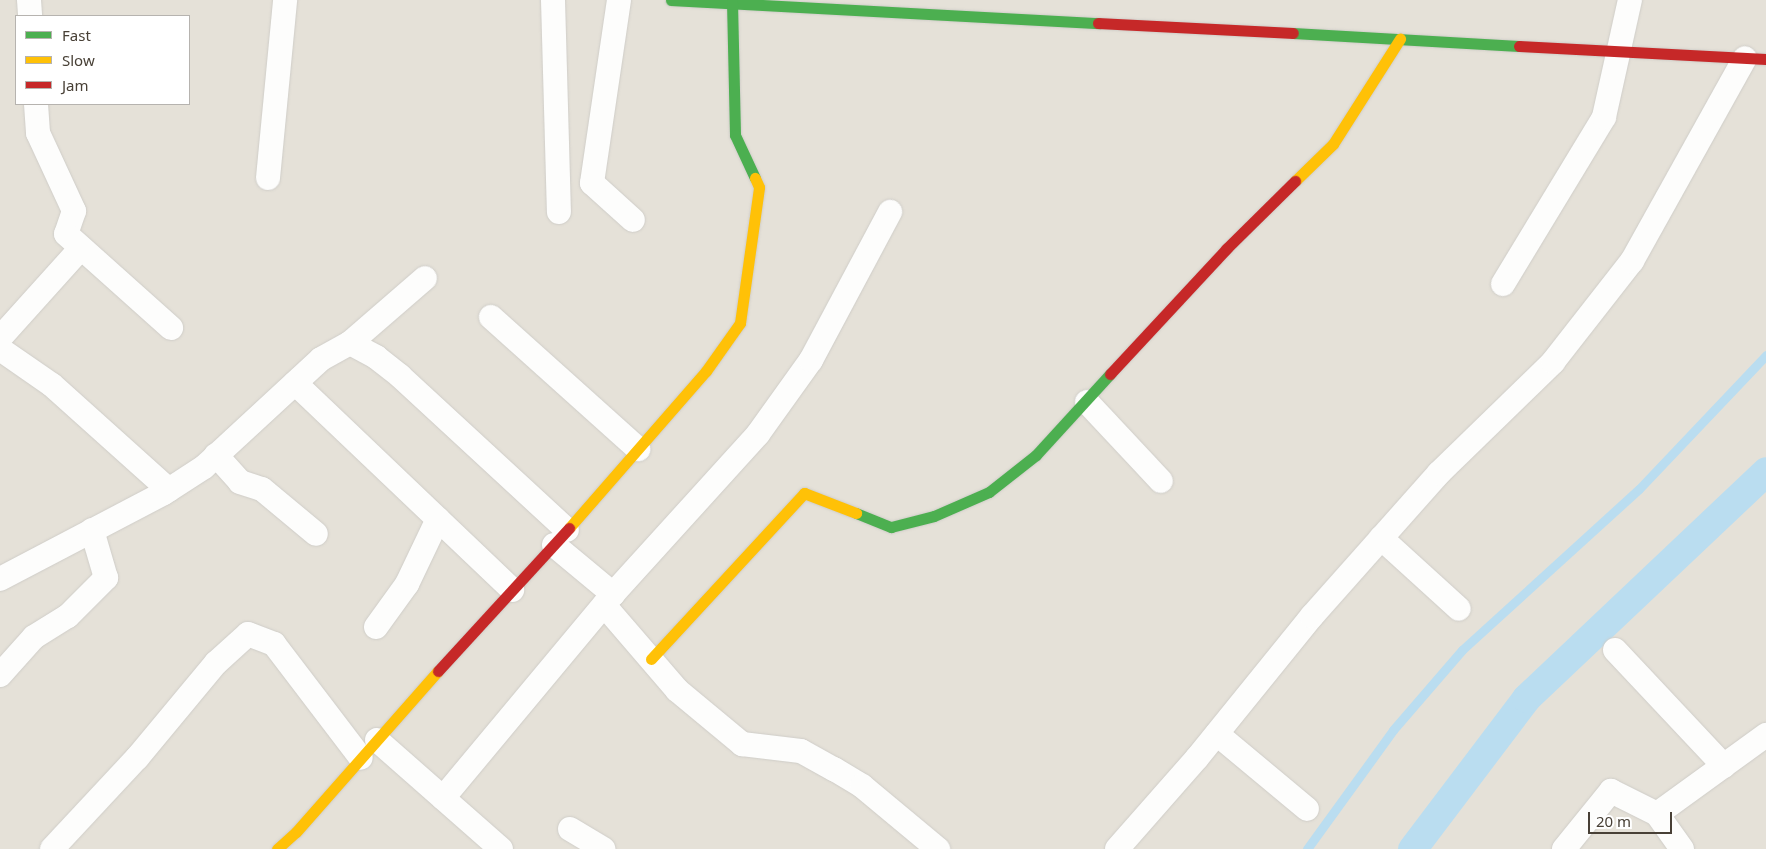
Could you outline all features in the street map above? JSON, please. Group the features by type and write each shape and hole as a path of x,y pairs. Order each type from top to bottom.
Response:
{"street":[{"path":"29,0 30,15"},
{"path":"268,178 285,0"},
{"path":"553,0 559,212"},
{"path":"619,0 592,183 633,220"},
{"path":"671,0 933,7 1400,39 1756,59 1632,261 1553,362 1439,473 1312,616 1217,734 1117,849"},
{"path":"1502,284 1604,116 1630,0"},
{"path":"277,849 296,832 376,740 561,538 706,371 740,323 759,187 735,135 732,2"},
{"path":"651,659 804,492 891,527 934,516 996,487 1036,455 1087,402 1219,256 1333,144 1400,39"},
{"path":"36,105 38,133 74,211 66,234 171,328"},
{"path":"443,798 609,600 758,434 811,360 890,212"},
{"path":"3,327 81,248"},
{"path":"0,579 169,490 204,467 321,359 350,343 425,278"},
{"path":"491,317 638,448"},
{"path":"350,343 376,357 400,376 561,538 609,600 651,659 677,690 742,744 801,752 862,786 938,849"},
{"path":"0,349 52,385 169,490"},
{"path":"295,383 512,590"},
{"path":"1087,402 1161,481"},
{"path":"216,455 240,482 262,488 316,534"},
{"path":"376,627 407,584 438,519"},
{"path":"0,675 34,637 68,616 106,578 92,530"},
{"path":"1381,538 1460,608"},
{"path":"52,849 136,758 216,662 248,634 274,644 361,758"},
{"path":"1616,650 1724,766"},
{"path":"1217,734 1307,809"},
{"path":"1657,814 1766,735"},
{"path":"376,740 501,849"},
{"path":"1564,849 1611,791 1657,814 1682,849"},
{"path":"570,829 603,849"}],"shaded area":[{"path":"0,0 1766,0 1766,849 0,849"}],"waterway":[{"path":"1307,849 1393,730 1462,650 1639,489 1766,355"},
{"path":"1412,849 1526,698 1766,471"}],"traffic: fast":[{"path":"671,0 1098,23"},
{"path":"732,2 735,135 755,178"},
{"path":"1293,33 1519,46"},
{"path":"856,513 891,527 934,516 989,492 1036,455 1110,374"}],"traffic: slow":[{"path":"1295,181 1333,144 1400,39"},
{"path":"569,528 706,371 740,323 759,187 755,178"},
{"path":"651,659 804,493 856,513"},
{"path":"277,849 296,832 438,671"}],"traffic: jam":[{"path":"1098,23 1293,33"},
{"path":"1519,46 1766,59"},
{"path":"1110,374 1226,249 1295,181"},
{"path":"438,671 569,528"}]}
